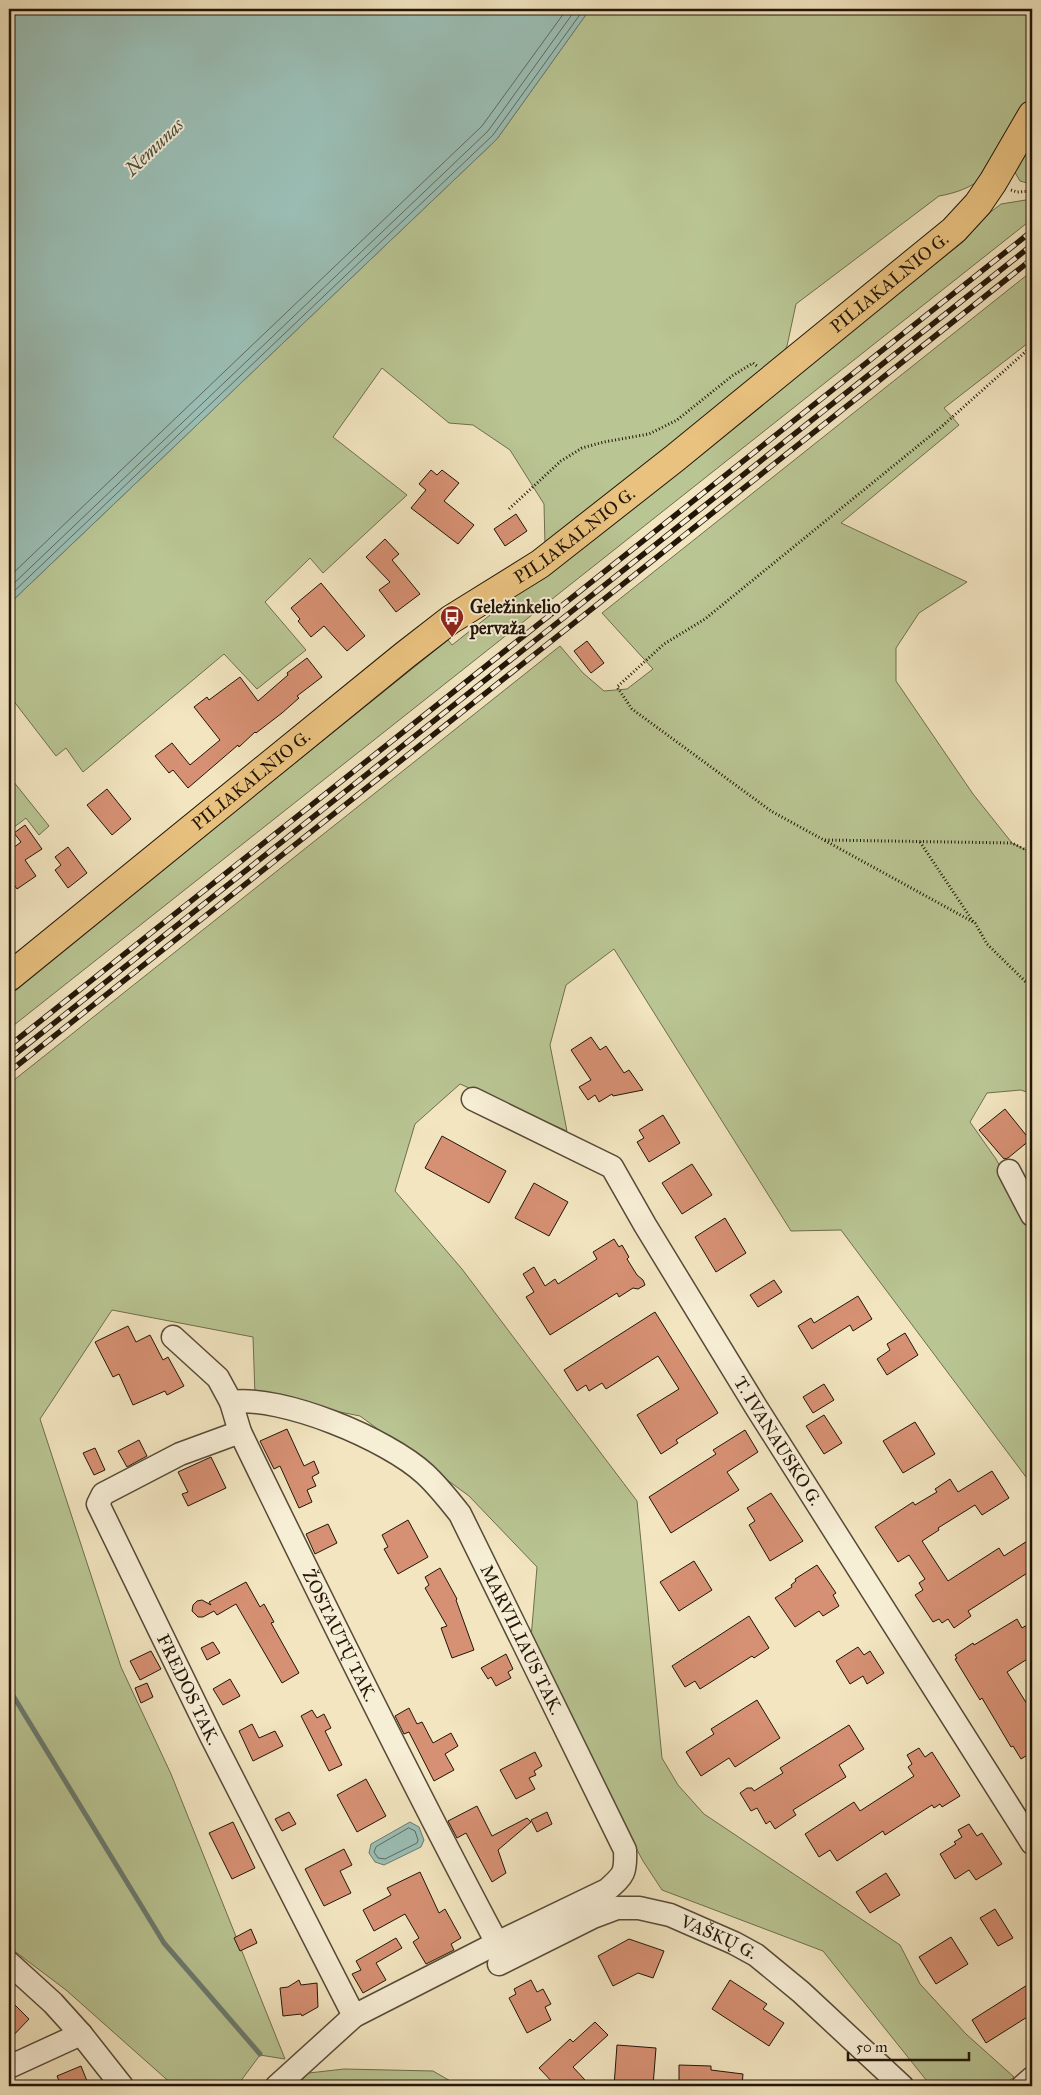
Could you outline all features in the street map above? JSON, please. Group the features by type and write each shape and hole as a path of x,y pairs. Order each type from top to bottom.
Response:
{"main road":[{"name":"PILIAKALNIO G.","path":"9,977 336,710 450,620 540,564 954,230 978,204 993,182 1032,115"}],"street":[{"name":"T. IVANAUSKO G.","path":"473,1099 612,1167 645,1225 756,1407 1032,1843"},
{"path":"1008,1172 1032,1215"},
{"name":"ŽOSTAUTŲ TAK.","path":"173,1337 218,1378 231,1402 240,1432 330,1619 498,1954"},
{"name":"MARVILIAUS TAK.","path":"231,1402 241,1401 270,1404 341,1424 390,1450 424,1472 440,1490 460,1514 625,1850 626,1868 620,1879 607,1890 498,1954"},
{"name":"FREDOS TAK.","path":"240,1432 180,1454 103,1494 98,1504 211,1736 354,2016"},
{"name":"VAŠKŲ G.","path":"277,2086 354,2016 498,1954 617,1908 639,1908 670,1915 734,1942 756,1955 801,1992 902,2086"},
{"path":"9,1963 53,2003 81,2034 122,2086"},
{"path":"9,2067 81,2034"},
{"path":"1023,2086 1032,2078"}],"path":[{"path":"975,923 771,812 632,709 617,687 664,644 705,619 933,434 1032,346"},
{"path":"509,509 561,461 582,448 649,434 677,420 732,376 753,364 775,376"},
{"path":"823,840 1012,843 1032,853"},
{"path":"920,842 987,944 1032,988"}],"green space":[{"path":"590,9 1032,9 1032,97 984,177 963,190 939,196 796,304 787,346 782,356 545,545 544,504 510,450 473,425 449,423 382,368 333,437 407,495 323,573 310,558 265,602 306,650 257,689 224,654 83,772 66,748 56,756 9,695 9,604 497,139"},
{"path":"1032,130 1031,184 1020,181 1013,169"},
{"path":"1032,199 1032,219 9,1029 9,993 448,640 452,645 963,242 988,214 1001,204"},
{"path":"1032,271 1032,340 944,408 959,425 841,523 967,582 919,613 896,648 896,681 973,794 1012,843 1032,853 1032,1094 1021,1090 987,1093 970,1122 996,1159 1032,1226 1032,1485 841,1230 791,1231 614,949 566,985 550,1045 567,1131 460,1084 415,1124 395,1191 462,1269 637,1501 662,1758 678,1785 704,1814 900,1945 920,1984 966,2034 1014,2077 1003,2086 931,2086 823,1951 662,1890 643,1861 530,1650 537,1567 469,1496 360,1416 255,1395 253,1337 112,1310 40,1419 121,1667 171,1774 285,2059 260,2055 237,2086 174,2086 66,1990 9,1947 9,1084 560,646 583,673 604,691 627,689 653,669 602,613"},
{"path":"9,776 49,826 39,835 26,818 9,831"},
{"path":"344,2069 433,2071 459,2086 295,2086 309,2073"}],"water":[{"name":"Nemunas","path":"9,9 590,9 497,139 9,604"},
{"path":"410,1822 419,1827 424,1840 421,1847 384,1865 375,1862 369,1853 371,1844"}],"building":[{"path":"431,470 437,475 442,470 459,483 444,501 474,525 458,544 411,508 426,490 419,484"},
{"path":"516,514 527,531 505,546 494,529"},
{"path":"385,539 399,554 392,560 420,594 396,612 379,590 390,582 366,557"},
{"path":"321,583 365,636 347,651 324,626 311,637 298,621 300,619 291,608"},
{"path":"587,641 604,663 591,673 574,651"},
{"path":"307,658 322,677 297,696 299,698 282,713 255,732 239,747 238,745 188,788 173,770 169,773 155,756 172,743 190,765 220,740 194,707 207,697 209,700 240,677 258,701 288,675 287,673"},
{"path":"107,789 131,819 112,835 87,805"},
{"path":"25,825 42,849 25,860 36,876 17,889 9,877 9,851 21,842 14,833"},
{"path":"68,847 87,873 68,888 55,870 61,865 55,857"},
{"path":"591,1037 600,1050 606,1046 624,1073 629,1070 643,1090 613,1096 612,1094 599,1102 595,1095 588,1100 579,1087 591,1080 571,1050"},
{"path":"1005,1109 1030,1140 1008,1158 1004,1159 979,1130"},
{"path":"663,1115 680,1143 649,1162 637,1142 644,1138 639,1130"},
{"path":"442,1136 506,1171 489,1203 425,1168"},
{"path":"692,1164 712,1195 682,1214 662,1183"},
{"path":"534,1183 568,1202 549,1236 515,1218"},
{"path":"725,1218 746,1253 716,1272 695,1237"},
{"path":"614,1239 619,1247 622,1245 629,1257 627,1259 645,1285 638,1289 633,1288 619,1297 617,1293 550,1335 526,1297 534,1292 523,1274 534,1267 545,1286 555,1279 558,1284 597,1259 593,1252"},
{"path":"774,1280 782,1292 758,1307 750,1295"},
{"path":"858,1296 872,1319 853,1331 850,1325 812,1349 798,1326 811,1318 814,1323"},
{"path":"655,1312 718,1413 676,1440 678,1443 661,1454 637,1415 679,1389 658,1356 606,1389 602,1383 589,1391 586,1385 577,1391 564,1370"},
{"path":"128,1326 136,1342 150,1335 163,1360 168,1357 184,1386 167,1395 165,1391 133,1405 119,1374 113,1377 95,1342"},
{"path":"905,1333 918,1355 887,1375 877,1359 890,1350 887,1344"},
{"path":"824,1384 834,1400 813,1413 803,1397"},
{"path":"824,1415 842,1443 824,1454 806,1426"},
{"path":"915,1422 935,1454 903,1473 883,1441"},
{"path":"287,1429 304,1466 314,1461 319,1473 312,1477 316,1486 307,1490 312,1502 299,1508 280,1466 274,1469 260,1441"},
{"path":"745,1430 758,1452 727,1472 739,1490 671,1533 649,1497 716,1454 713,1450"},
{"path":"139,1440 147,1456 127,1467 118,1451"},
{"path":"95,1448 105,1470 94,1475 83,1453"},
{"path":"211,1457 226,1488 188,1506 182,1494 188,1492 178,1472"},
{"path":"992,1471 1009,1498 982,1515 975,1505 938,1528 939,1530 922,1541 948,1581 999,1548 1004,1556 1032,1538 1032,1570 968,1611 971,1616 954,1628 948,1619 942,1623 939,1619 933,1622 915,1595 923,1590 919,1583 925,1579 909,1555 898,1562 875,1527 913,1502 915,1505 937,1492 935,1489 950,1479 958,1492"},
{"path":"771,1493 803,1541 770,1561 749,1525 755,1521 747,1508"},
{"path":"408,1520 428,1557 398,1574 384,1549 388,1547 382,1535"},
{"path":"328,1524 337,1543 315,1554 306,1534"},
{"path":"694,1561 712,1590 679,1611 660,1582"},
{"path":"817,1565 836,1593 833,1595 839,1606 823,1616 819,1611 795,1627 775,1598 792,1587 791,1585 796,1581 795,1579"},
{"path":"440,1568 457,1599 474,1650 452,1658 441,1628 447,1626 425,1588 429,1585 425,1577"},
{"path":"246,1582 260,1607 264,1604 274,1622 271,1623 299,1673 282,1683 236,1604 217,1615 214,1611 203,1617 198,1617 192,1611 193,1605 197,1601 202,1600 211,1605 209,1602"},
{"path":"749,1616 769,1648 754,1658 752,1656 700,1689 695,1681 685,1687 672,1666"},
{"path":"1017,1619 1022,1628 1032,1622 1032,1656 1007,1672 1027,1704 1032,1700 1032,1752 1021,1759 1013,1746 1011,1747 982,1698 980,1700 955,1659 957,1658 955,1655 973,1643 974,1645"},
{"path":"213,1642 220,1653 207,1660 201,1648"},
{"path":"858,1647 864,1655 870,1651 884,1673 867,1684 863,1676 850,1684 836,1661"},
{"path":"151,1651 161,1669 140,1680 130,1661"},
{"path":"506,1654 513,1669 508,1672 511,1678 496,1686 491,1677 488,1679 481,1668"},
{"path":"230,1679 240,1696 223,1705 213,1689"},
{"path":"147,1683 153,1697 141,1703 135,1688"},
{"path":"757,1700 780,1738 735,1767 729,1758 701,1776 686,1752 714,1734 711,1729"},
{"path":"409,1708 417,1724 422,1722 433,1743 451,1733 458,1746 445,1754 454,1770 434,1781 409,1732 404,1734 395,1716"},
{"path":"312,1710 317,1718 324,1714 331,1728 325,1731 342,1765 329,1771 301,1716"},
{"path":"252,1724 259,1738 275,1731 283,1746 253,1761 239,1731"},
{"path":"849,1725 864,1749 839,1765 846,1777 793,1810 796,1815 775,1829 770,1821 766,1824 757,1808 751,1811 740,1793 747,1788 752,1788 754,1791 783,1773 780,1768"},
{"path":"919,1748 925,1757 932,1752 960,1796 942,1807 940,1804 934,1808 932,1805 885,1835 883,1831 837,1861 830,1850 819,1857 805,1834 854,1802 860,1811 914,1776 908,1767 912,1764 907,1755"},
{"path":"535,1752 542,1766 534,1771 536,1775 529,1778 535,1789 516,1799 500,1770"},
{"path":"366,1779 386,1816 357,1832 337,1795"},
{"path":"477,1806 492,1836 527,1818 531,1822 498,1850 506,1873 492,1882 466,1833 457,1838 448,1821"},
{"path":"289,1812 296,1824 282,1831 275,1819"},
{"path":"547,1812 552,1824 537,1832 531,1820"},
{"path":"233,1822 255,1868 232,1879 209,1833"},
{"path":"969,1824 977,1836 982,1833 1002,1864 976,1880 969,1870 955,1879 940,1854 956,1844 954,1842 962,1837 958,1830"},
{"path":"344,1849 352,1865 340,1871 351,1893 324,1906 305,1869"},
{"path":"420,1872 439,1913 445,1909 461,1938 451,1944 454,1950 426,1964 413,1942 419,1938 405,1914 374,1931 363,1910 391,1895 387,1888"},
{"path":"886,1873 900,1895 870,1913 856,1892"},
{"path":"995,1909 1013,1938 998,1946 980,1918"},
{"path":"251,1929 257,1943 240,1951 234,1938"},
{"path":"951,1937 968,1964 936,1984 919,1957"},
{"path":"396,1938 402,1948 376,1963 386,1980 363,1993 352,1974 361,1970 356,1961"},
{"path":"629,1939 664,1951 653,1978 638,1973 613,1986 598,1956"},
{"path":"299,1980 301,1985 317,1983 318,2007 302,2016 301,2014 283,2016 280,1988 288,1987"},
{"path":"531,1980 537,1992 543,1989 551,2004 545,2007 551,2020 527,2033 509,1998 516,1994 514,1989"},
{"path":"730,1980 767,2004 763,2009 784,2023 769,2046 712,2009"},
{"path":"1032,1982 1032,2014 986,2043 972,2020"},
{"path":"9,1999 29,2019 9,2040"},
{"path":"595,2022 608,2035 573,2067 585,2080 578,2086 556,2086 539,2068 570,2039 573,2042"},
{"path":"617,2045 656,2048 653,2086 614,2086"},
{"path":"679,2065 711,2066 711,2070 743,2074 742,2086 679,2086"},
{"path":"81,2066 89,2086 61,2086 57,2076"}],"waterway":[{"path":"9,1689 164,1943 260,2054"}],"railway":[{"path":"9,1046 1032,231"},
{"path":"9,1059 1032,245"},
{"path":"9,1072 1032,259"}],"place":[{"name":"Geležinkelio pervaža","path":"452,638"}]}
